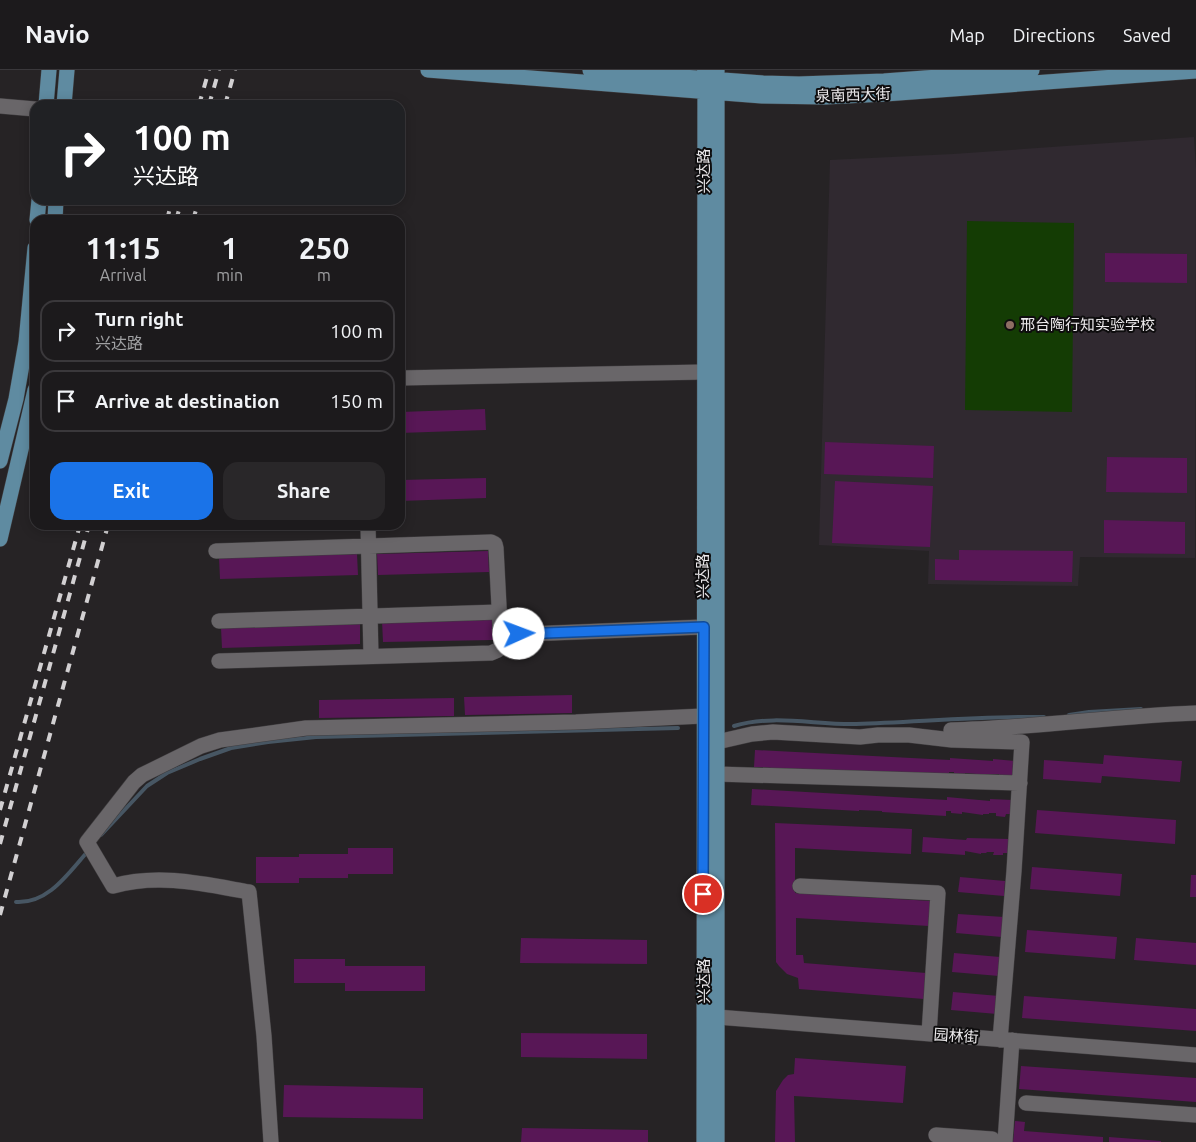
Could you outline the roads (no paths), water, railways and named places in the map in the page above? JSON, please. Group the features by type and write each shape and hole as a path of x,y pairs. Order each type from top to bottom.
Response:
{"main road":[{"path":"46,100 49,70"},
{"path":"64,100 66,70"},
{"name":"泉南西大街","path":"428,70 510,76 711,80 789,97 876,95 1196,71"},
{"name":"泉南西大街","path":"590,70 780,84 833,83 1032,70"},
{"name":"兴达路","path":"704,1142 704,372 711,80"},
{"name":"兴达路","path":"711,80 717,742 717,1142"},
{"path":"0,461 16,399 26,342 30,300"},
{"path":"0,539 30,411"}],"street":[{"path":"0,106 30,109"},
{"path":"405,378 704,372"},
{"path":"368,530 371,656"},
{"path":"216,551 492,542 496,548 501,645 498,650 491,653 219,661"},
{"path":"219,621 499,612"},
{"path":"500,635 704,627"},
{"path":"717,742 752,734 773,732 801,732 860,738 936,731 1062,724 1125,717 1196,714"},
{"path":"271,1142 264,1036 249,892 177,880 148,880 114,886 87,842 134,782 201,746 220,740 306,728 576,722 704,716"},
{"path":"903,735 952,740 1022,742 1006,1040 1005,1142"},
{"path":"717,774 1020,783"},
{"path":"800,886 938,894 929,1034"},
{"name":"园林街","path":"717,1017 1196,1055"},
{"path":"1026,1103 1196,1115"},
{"path":"936,1135 992,1139 993,1142"}],"waterway":[{"path":"1069,715 1141,709"},
{"path":"734,726 779,720 856,724 973,718 1044,717"},
{"path":"101,835 147,786 167,773 231,748 316,737 678,728"},
{"path":"16,902 39,898 48,892 66,877 89,850"}],"railway":[{"path":"200,100 209,70"},
{"path":"210,100 219,70"},
{"path":"226,100 235,70"},
{"path":"168,215 171,205"},
{"path":"178,215 180,205"},
{"path":"194,215 198,205"},
{"path":"0,810 79,530"},
{"path":"0,844 88,530"},
{"path":"0,915 107,530"}],"place":[{"name":"邢台陶行知实验学校","path":"1010,325"}]}
